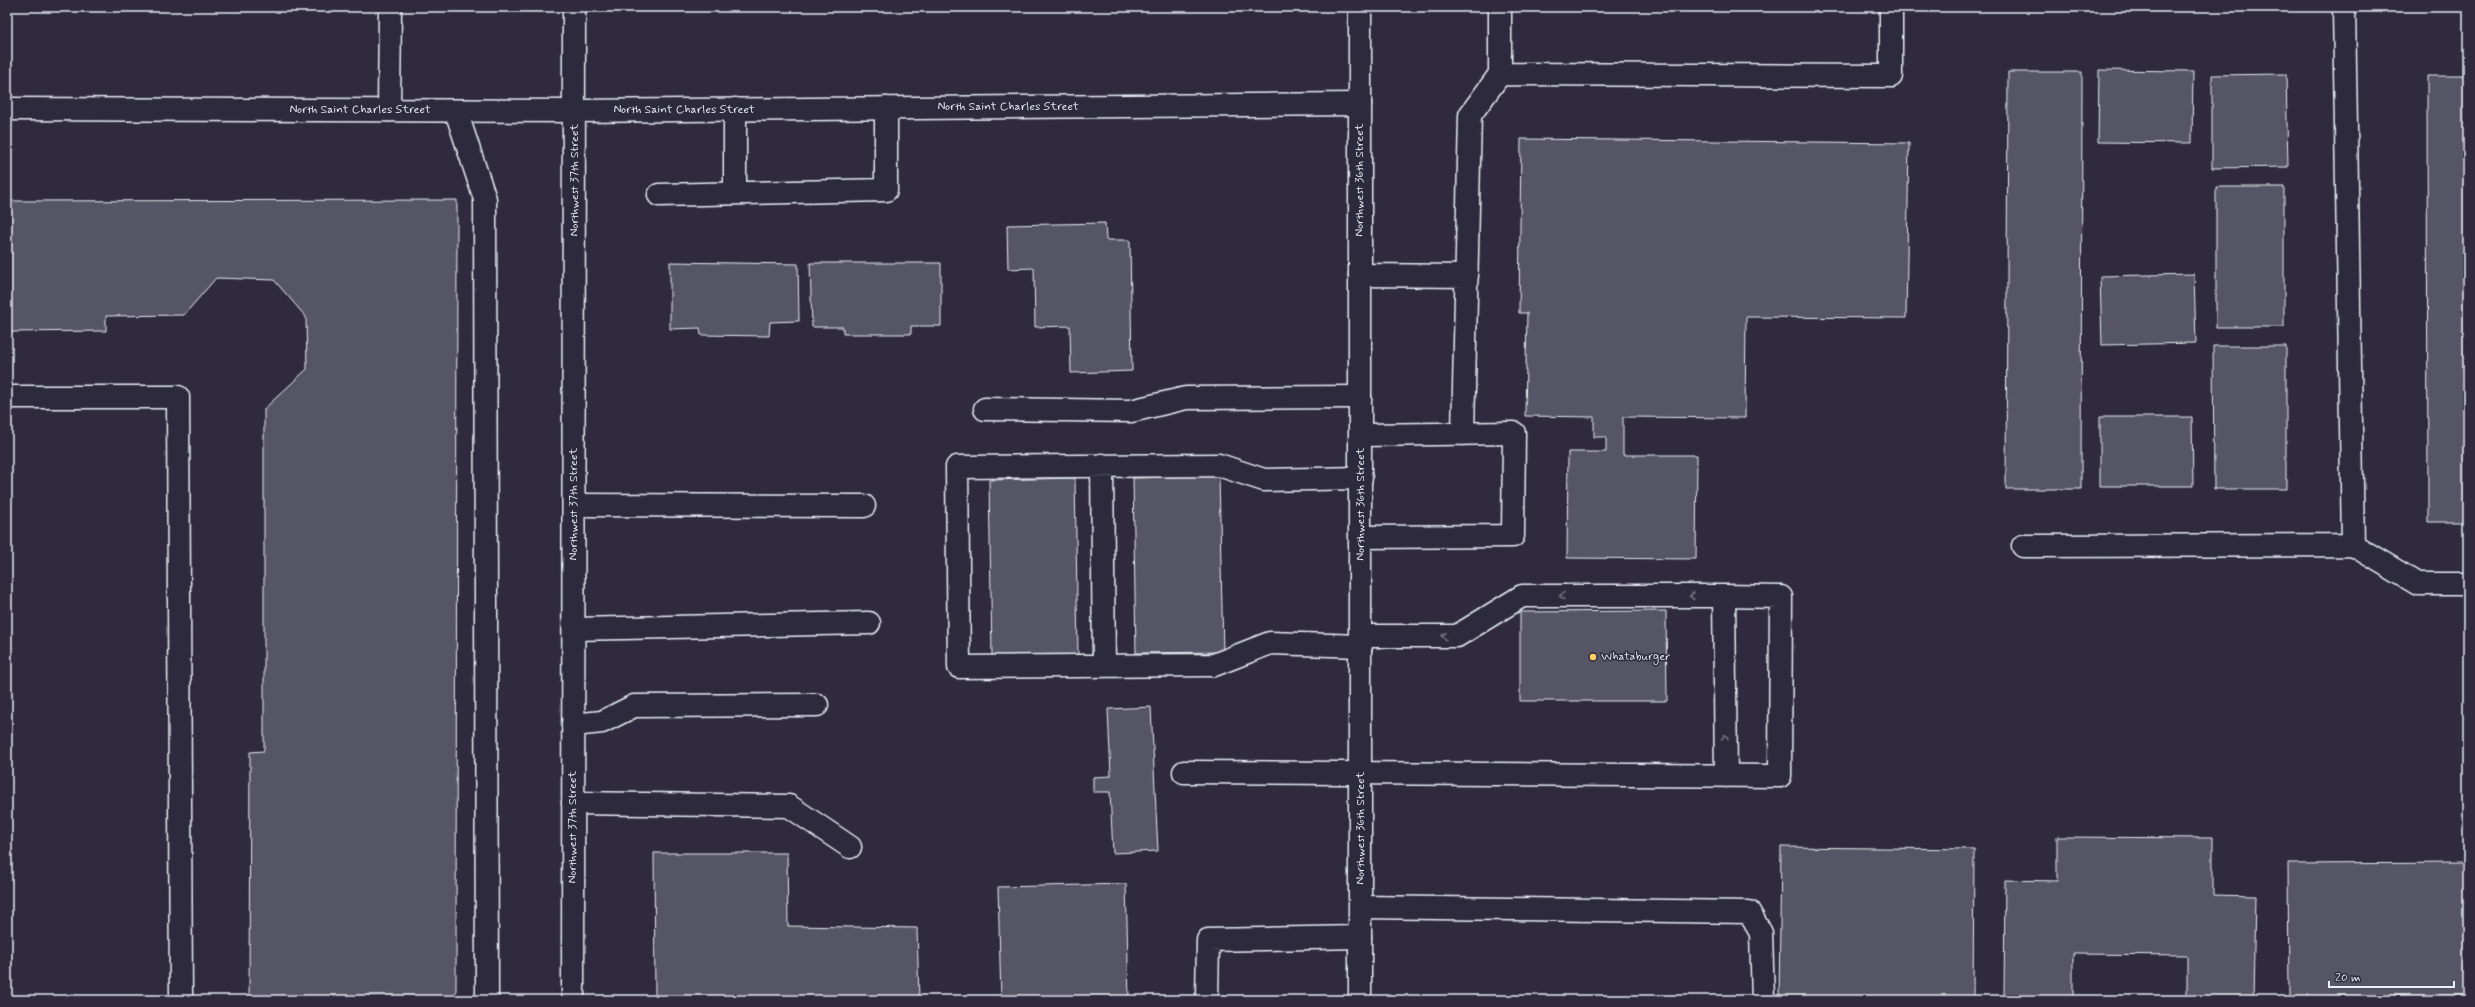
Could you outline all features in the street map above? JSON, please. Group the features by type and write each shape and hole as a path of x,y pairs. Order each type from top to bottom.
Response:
{"street":[{"path":"389,110 390,7"},
{"name":"Northwest 37th Street","path":"573,1000 574,7"},
{"name":"Northwest 36th Street","path":"1360,7 1360,1000"},
{"path":"1463,434 1470,115 1500,74 1500,7"},
{"path":"1500,74 1891,76 1891,7"},
{"path":"2344,7 2353,545"},
{"name":"North Saint Charles Street","path":"7,109 575,111 1360,104"},
{"path":"659,195 886,190 886,108"},
{"path":"735,109 735,193"},
{"path":"456,111 485,199 487,1000"},
{"path":"1360,275 1467,276"},
{"path":"7,397 178,397 181,1000"},
{"path":"985,409 1131,410 1186,398 1360,397"},
{"path":"1361,435 1514,433 1513,536 1361,537"},
{"path":"1102,465 1104,666"},
{"path":"1184,772 1780,776 1780,597 1522,596 1457,636 1361,641 1270,643 1214,665 959,667 957,466 1218,465 1264,480 1361,478"},
{"path":"574,505 864,506"},
{"path":"2023,546 2353,545 2418,584 2468,584"},
{"path":"1724,596 1726,776"},
{"path":"574,629 869,623"},
{"path":"574,725 602,722 634,706 817,705"},
{"path":"574,803 789,806 850,847"},
{"path":"1361,907 1749,912 1761,933 1763,1000"},
{"path":"1207,1000 1208,940 1360,937"}],"building":[{"path":"2099,70 2193,71 2192,143 2098,142"},
{"path":"2008,72 2082,72 2081,489 2006,489"},
{"path":"2286,74 2288,167 2212,168 2212,75"},
{"path":"2427,76 2468,76 2468,522 2428,522"},
{"path":"1521,139 1909,143 1906,318 1746,317 1745,418 1623,417 1623,455 1697,455 1696,559 1567,558 1568,452 1606,452 1606,437 1594,437 1594,417 1525,416 1527,313 1519,313"},
{"path":"2216,187 2284,187 2284,327 2216,327"},
{"path":"457,200 456,1000 249,1000 250,752 264,751 264,409 307,369 306,317 274,280 216,278 184,315 106,316 106,331 7,332 7,201"},
{"path":"1105,223 1106,240 1130,240 1132,371 1071,373 1070,326 1035,327 1034,268 1008,269 1007,225"},
{"path":"670,262 798,264 799,321 770,322 769,336 701,335 700,328 670,329"},
{"path":"810,263 941,263 941,326 911,326 911,334 843,334 843,327 812,327"},
{"path":"2194,274 2196,343 2102,345 2100,276"},
{"path":"2213,346 2286,346 2286,489 2214,489"},
{"path":"2100,417 2192,417 2193,486 2100,486"},
{"path":"1219,476 1223,652 1136,653 1133,478"},
{"path":"1075,478 1078,655 992,656 989,480"},
{"name":"Whataburger","path":"1666,611 1667,701 1520,701 1520,612"},
{"path":"1151,707 1158,851 1113,853 1110,792 1093,792 1093,777 1111,776 1108,709"},
{"path":"2057,837 2213,838 2213,895 2255,896 2253,1000 2187,1000 2187,955 2073,954 2073,1000 2004,1000 2005,880 2057,881"},
{"path":"1781,847 1974,849 1973,1000 1779,1000"},
{"path":"654,853 787,853 788,926 917,928 919,1000 655,1000"},
{"path":"2468,863 2468,995 2289,996 2288,864"},
{"path":"1126,884 1129,1000 1001,1000 998,887"}],"place":[{"name":"Whataburger","path":"1593,657"}]}
